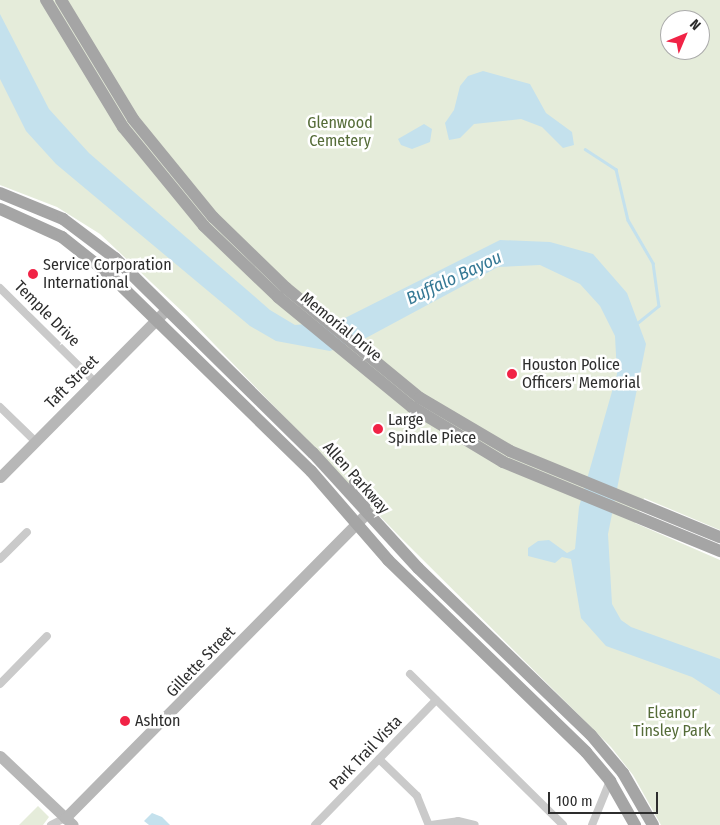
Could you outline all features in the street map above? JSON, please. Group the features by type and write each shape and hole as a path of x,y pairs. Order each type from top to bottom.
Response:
{"main road":[{"name":"Memorial Drive","path":"46,0 128,123 204,226 278,297 352,358 454,436 650,515 720,537"},
{"name":"Memorial Drive","path":"61,0 128,123 220,224 286,288 365,353 461,426 550,475"},
{"name":"Allen Parkway","path":"0,193 83,232 167,309 367,513 597,742 632,787 653,825"},
{"name":"Allen Parkway","path":"0,209 62,236 85,252 310,471 357,524 610,782 636,825"},
{"path":"356,482 367,513"},
{"name":"Memorial Drive","path":"650,515 720,551"}],"street":[{"name":"Temple Drive","path":"0,288 95,382"},
{"name":"Taft Street","path":"0,477 167,309"},
{"path":"0,406 35,441"},
{"name":"Gillette Street","path":"51,825 69,821 367,513"},
{"path":"0,559 26,532"},
{"path":"0,684 47,636"},
{"path":"410,674 563,825"},
{"name":"Park Trail Vista","path":"314,825 436,700"},
{"path":"0,756 69,821"},
{"path":"379,759 417,796 430,825 458,821 475,825"},
{"path":"592,825 610,782"}],"green space":[{"path":"0,0 720,0 720,530 644,498 635,523 720,560 720,825 661,825 633,775 611,747 402,539 187,316 100,234 57,207 0,185"},
{"path":"38,806 49,817 43,825 19,825"}],"water":[{"name":"Buffalo Bayou","path":"0,14 49,109 89,153 270,310 295,325 339,321 500,240 550,242 593,254 627,293 646,344 608,534 612,604 621,620 631,627 720,659 720,695 692,677 606,646 581,618 571,559 562,557 555,563 528,556 528,548 538,541 549,540 567,553 575,549 579,507 617,374 615,336 600,306 580,284 540,265 498,267 366,338 330,351 276,341 250,326 56,164 26,131 0,79"},
{"path":"483,71 530,84 546,113 572,132 574,145 563,148 542,127 521,119 474,124 460,138 449,140 445,123 454,110 460,86 468,76"},
{"path":"424,124 432,129 430,142 412,149 401,145 398,139"},
{"path":"152,813 162,817 170,825 149,825 144,821"}],"waterway":[{"path":"585,149 616,169 628,220 653,263 659,306 639,322"}],"place":[{"name":"Service Corporation International","path":"33,274"},
{"name":"Houston Police Officers' Memorial","path":"512,374"},
{"name":"Large Spindle Piece","path":"378,429"},
{"name":"Ashton","path":"125,721"}],"park label":[{"name":"Glenwood Cemetery","path":"340,132"},
{"name":"Eleanor Tinsley Park","path":"672,722"}]}
